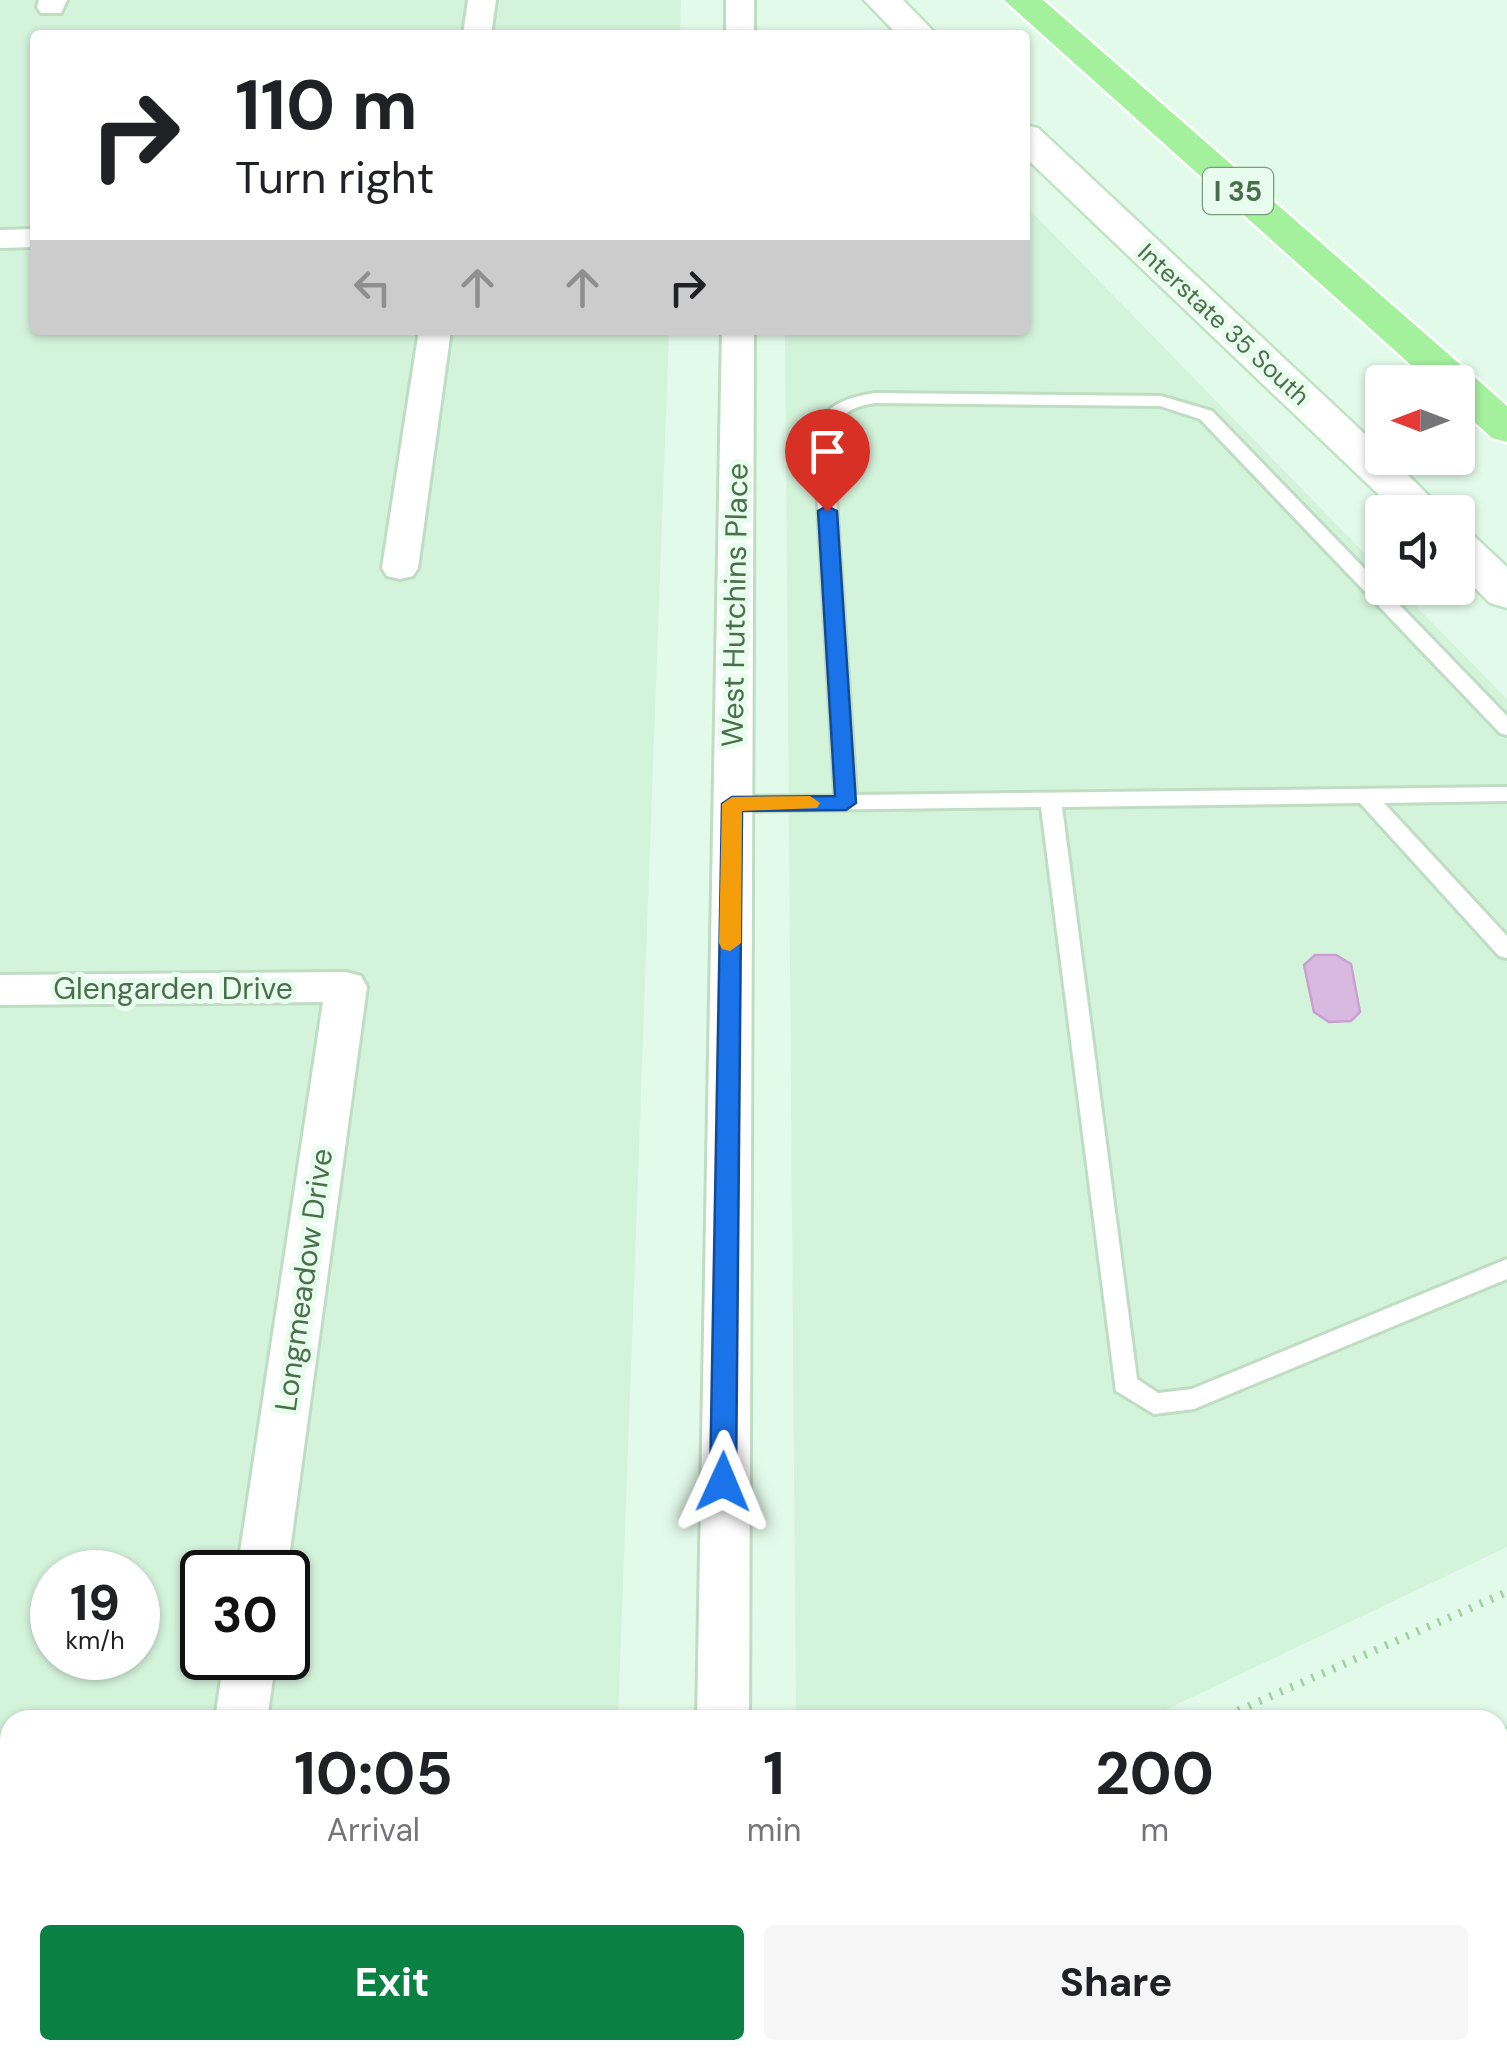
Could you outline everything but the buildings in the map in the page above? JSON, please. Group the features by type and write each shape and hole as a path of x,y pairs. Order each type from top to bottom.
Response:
{"highway":[{"name":"I 35","path":"1022,0 1435,365"},
{"name":"I 35","path":"1475,401 1507,429"}],"main road":[{"path":"882,0 914,30"},
{"name":"Interstate 35 South","path":"1030,141 1404,495"},
{"path":"1475,562 1507,593"}],"street":[{"path":"478,30 482,0"},
{"path":"740,0 740,30"},
{"path":"0,238 30,238"},
{"path":"400,568 434,335"},
{"name":"West Hutchins Place","path":"723,1710 738,335"},
{"name":"Glengarden Drive","path":"0,990 346,988"},
{"name":"Longmeadow Drive","path":"265,1550 346,988"},
{"path":"242,1710 247,1680"}],"lane":[{"path":"846,803 823,438 824,425 833,411 844,404 876,398 1161,401 1206,415 1507,728"},
{"path":"732,804 1507,794"},
{"path":"1366,796 1507,950"},
{"path":"1051,800 1125,1384 1154,1404 1194,1400 1507,1269"}],"path":[{"path":"1239,1710 1507,1592"}],"shaded area":[{"path":"0,0 681,0 680,30 30,30 30,335 669,335 618,1710 0,1710"},
{"path":"1030,210 1365,554 1365,605 1415,605 1507,699 1507,1547 1165,1710 796,1710 785,335 1030,335"},
{"path":"1315,955 1336,955 1351,964 1360,1012 1351,1021 1329,1022 1314,1012 1304,965"}],"slow traffic":[{"path":"730,943 732,804 810,803"}],"route":[{"path":"723,1482 732,804 846,803 827,511"}]}
